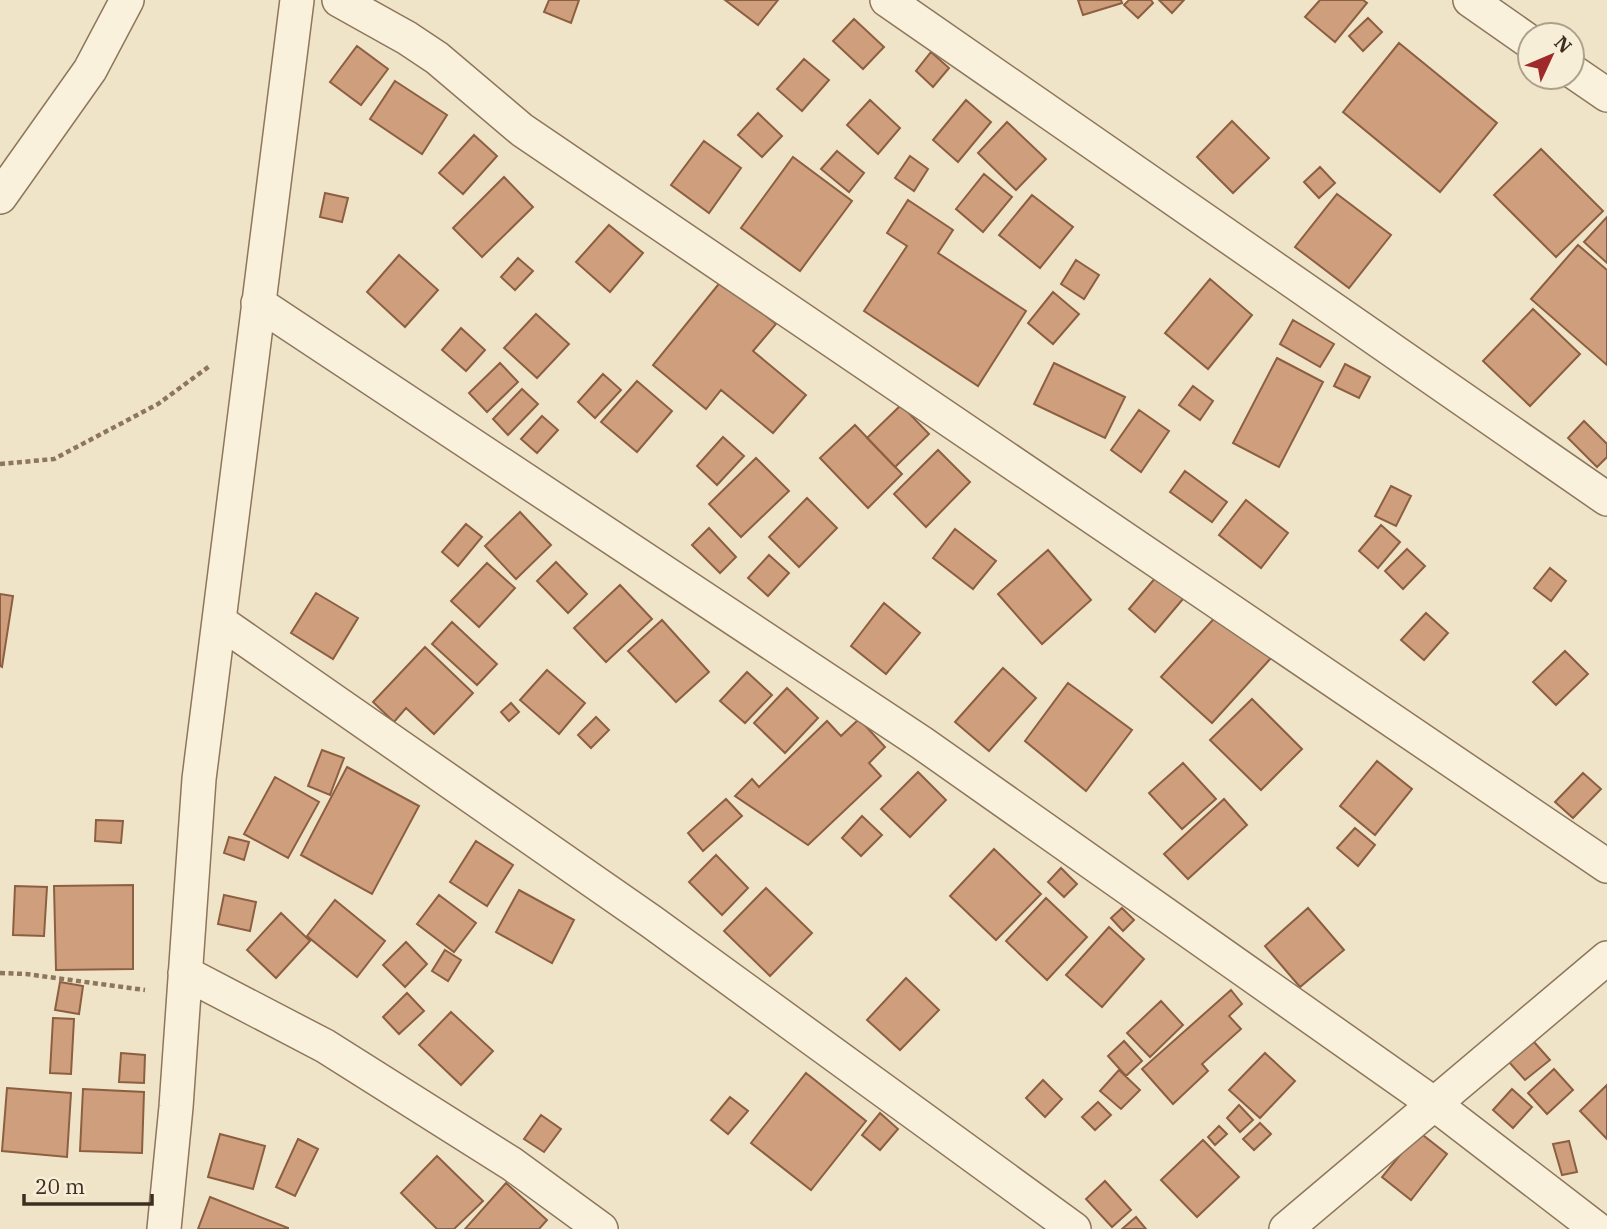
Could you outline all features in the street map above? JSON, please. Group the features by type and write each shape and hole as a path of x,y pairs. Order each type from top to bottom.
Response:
{"street":[{"path":"0,197 90,69 127,0"},
{"path":"164,1229 176,1107 200,779 297,0"},
{"path":"339,0 437,58 522,130 1607,866"},
{"path":"887,0 1607,499"},
{"path":"1470,0 1516,32"},
{"path":"1586,81 1607,95"},
{"path":"256,318 922,743 1433,1103 1597,1229"},
{"path":"219,621 652,922 1074,1229"},
{"path":"1286,1229 1607,958"},
{"path":"184,986 325,1046 513,1164 601,1229"}],"path":[{"path":"0,464 54,459 158,404 256,318"},
{"path":"0,973 130,987 184,986"}],"building":[{"path":"549,0 579,0 571,23 544,12"},
{"path":"725,0 778,0 758,25"},
{"path":"1078,0 1121,0 1122,3 1083,15"},
{"path":"1129,0 1151,0 1153,3 1138,18 1124,5"},
{"path":"1159,0 1184,0 1172,13"},
{"path":"1320,0 1363,0 1367,3 1335,42 1305,17"},
{"path":"1368,18 1382,32 1363,51 1349,36"},
{"path":"854,19 884,47 863,69 833,41"},
{"path":"1399,43 1497,123 1440,192 1343,112"},
{"path":"357,46 388,69 361,105 330,82"},
{"path":"931,52 949,68 933,87 916,71"},
{"path":"804,59 829,80 802,111 777,89"},
{"path":"395,81 447,115 422,154 370,119"},
{"path":"870,100 900,128 878,154 847,125"},
{"path":"966,100 991,122 958,162 933,140"},
{"path":"758,113 782,136 762,157 738,135"},
{"path":"1232,121 1269,158 1233,193 1197,157"},
{"path":"1007,122 1046,159 1016,190 978,153"},
{"path":"474,135 497,156 463,194 439,173"},
{"path":"704,141 741,168 709,213 671,185"},
{"path":"1541,149 1603,211 1556,257 1494,195"},
{"path":"837,151 864,173 849,192 821,169"},
{"path":"910,156 928,169 914,191 895,178"},
{"path":"793,157 852,201 800,271 741,228"},
{"path":"1320,167 1335,183 1319,198 1304,182"},
{"path":"984,174 1012,197 983,232 956,209"},
{"path":"504,177 533,207 482,257 453,228"},
{"path":"325,193 348,198 342,222 320,217"},
{"path":"1337,194 1391,235 1349,288 1295,247"},
{"path":"1032,195 1073,227 1040,268 999,235"},
{"path":"908,200 953,230 938,253 1026,311 978,386 864,311 907,246 887,233"},
{"path":"1607,217 1607,263 1584,242"},
{"path":"609,225 643,253 610,292 576,262"},
{"path":"1578,245 1607,270 1607,365 1531,299"},
{"path":"399,255 438,290 405,327 367,292"},
{"path":"518,258 533,271 515,290 501,277"},
{"path":"1076,260 1099,275 1084,299 1061,284"},
{"path":"1210,279 1252,315 1208,369 1165,333"},
{"path":"722,280 776,324 753,351 806,395 773,433 721,390 706,409 653,365"},
{"path":"1053,292 1079,314 1053,344 1028,323"},
{"path":"1533,309 1580,354 1530,406 1483,361"},
{"path":"536,314 569,344 537,378 504,348"},
{"path":"1293,320 1334,344 1320,367 1280,344"},
{"path":"461,328 485,350 466,371 442,350"},
{"path":"1277,358 1323,382 1279,467 1233,443"},
{"path":"500,363 518,382 487,412 469,393"},
{"path":"1054,363 1125,397 1105,438 1034,404"},
{"path":"1345,364 1370,377 1359,398 1334,386"},
{"path":"603,374 621,390 595,418 578,402"},
{"path":"637,381 672,411 637,452 601,422"},
{"path":"1193,386 1213,401 1200,420 1179,405"},
{"path":"522,389 538,404 508,435 493,419"},
{"path":"901,405 929,434 895,467 867,438"},
{"path":"1139,410 1169,431 1141,472 1111,450"},
{"path":"542,416 558,430 537,453 521,439"},
{"path":"1584,421 1607,444 1607,457 1597,467 1568,438"},
{"path":"855,425 902,474 868,508 820,458"},
{"path":"723,437 744,456 717,485 697,466"},
{"path":"938,450 970,482 926,527 894,494"},
{"path":"756,458 789,491 741,537 709,504"},
{"path":"1185,471 1227,502 1212,522 1170,492"},
{"path":"1391,486 1411,496 1396,526 1375,516"},
{"path":"807,498 837,528 799,567 769,537"},
{"path":"1246,500 1288,533 1261,568 1219,535"},
{"path":"520,512 551,545 516,579 485,546"},
{"path":"466,524 482,537 458,566 442,552"},
{"path":"1381,525 1400,542 1378,568 1359,551"},
{"path":"709,528 736,557 720,573 692,545"},
{"path":"955,529 996,561 973,589 933,558"},
{"path":"1407,549 1425,566 1403,589 1385,571"},
{"path":"1048,550 1091,600 1042,644 998,594"},
{"path":"769,555 789,573 768,596 748,578"},
{"path":"556,562 587,594 568,613 537,581"},
{"path":"487,563 515,588 479,627 451,601"},
{"path":"1550,568 1566,581 1551,601 1534,588"},
{"path":"1162,570 1188,593 1155,632 1129,609"},
{"path":"620,585 652,619 606,662 574,628"},
{"path":"316,593 358,618 333,659 291,633"},
{"path":"0,594 13,596 2,667 0,666"},
{"path":"884,603 920,633 886,674 851,646"},
{"path":"1220,612 1271,658 1212,723 1161,677"},
{"path":"1426,613 1448,633 1424,660 1401,640"},
{"path":"662,620 709,672 676,702 628,651"},
{"path":"452,622 497,664 477,685 432,644"},
{"path":"425,647 473,693 434,734 406,708 394,722 373,702"},
{"path":"1565,651 1588,674 1556,705 1533,682"},
{"path":"1003,668 1036,698 989,751 955,722"},
{"path":"547,670 585,703 559,734 520,700"},
{"path":"747,672 772,695 745,723 720,701"},
{"path":"1068,683 1132,730 1086,791 1025,741"},
{"path":"787,688 818,718 785,753 754,723"},
{"path":"1252,699 1302,749 1261,790 1210,740"},
{"path":"511,703 519,712 509,721 501,712"},
{"path":"596,717 609,730 591,748 578,735"},
{"path":"859,719 885,747 869,763 881,776 808,845 735,796 752,779 759,787 827,721 841,736"},
{"path":"322,750 344,758 330,795 308,786"},
{"path":"1377,761 1412,789 1375,835 1340,806"},
{"path":"1183,763 1216,799 1182,829 1149,793"},
{"path":"347,767 419,806 372,894 301,855"},
{"path":"918,772 946,800 910,837 881,809"},
{"path":"1583,773 1601,789 1573,818 1555,802"},
{"path":"275,777 319,802 288,858 244,834"},
{"path":"726,799 742,816 703,851 688,833"},
{"path":"1224,799 1247,825 1188,879 1164,854"},
{"path":"862,816 882,835 861,856 842,838"},
{"path":"96,820 123,821 121,843 95,841"},
{"path":"1355,828 1375,845 1358,866 1337,848"},
{"path":"229,837 249,842 244,860 224,853"},
{"path":"476,841 513,865 487,906 450,882"},
{"path":"994,849 1041,894 996,940 950,896"},
{"path":"716,855 748,888 722,915 689,882"},
{"path":"1061,868 1077,884 1064,897 1048,882"},
{"path":"133,885 133,969 56,970 54,886"},
{"path":"15,886 47,887 44,936 13,935"},
{"path":"766,888 812,933 770,976 724,931"},
{"path":"519,890 574,920 552,963 496,932"},
{"path":"224,895 256,902 250,931 218,924"},
{"path":"439,895 476,923 454,952 417,924"},
{"path":"1046,898 1087,937 1047,980 1006,941"},
{"path":"335,900 385,941 357,977 307,936"},
{"path":"1122,908 1134,920 1123,931 1111,918"},
{"path":"1308,908 1344,950 1300,987 1265,946"},
{"path":"281,913 310,941 276,978 247,950"},
{"path":"1109,927 1144,959 1102,1007 1066,975"},
{"path":"406,942 427,964 405,987 383,965"},
{"path":"445,950 461,960 448,981 432,971"},
{"path":"906,978 939,1010 900,1050 867,1020"},
{"path":"60,982 83,986 79,1014 55,1010"},
{"path":"1231,990 1242,1004 1229,1016 1241,1029 1202,1064 1208,1071 1173,1104 1142,1069"},
{"path":"407,993 424,1011 399,1034 383,1017"},
{"path":"1161,1001 1183,1025 1150,1057 1127,1033"},
{"path":"451,1012 493,1051 461,1085 419,1045"},
{"path":"53,1018 74,1019 71,1074 50,1073"},
{"path":"1124,1041 1142,1061 1126,1076 1108,1056"},
{"path":"1534,1042 1550,1060 1525,1080 1509,1062"},
{"path":"121,1053 145,1055 144,1083 119,1082"},
{"path":"1265,1053 1295,1081 1260,1118 1229,1090"},
{"path":"1554,1069 1573,1090 1547,1114 1528,1093"},
{"path":"1119,1070 1140,1090 1121,1109 1100,1091"},
{"path":"806,1073 866,1121 811,1190 751,1143"},
{"path":"1043,1080 1062,1099 1045,1117 1026,1098"},
{"path":"1607,1085 1607,1139 1580,1111"},
{"path":"7,1088 71,1093 67,1157 2,1151"},
{"path":"83,1089 144,1092 142,1153 80,1151"},
{"path":"1512,1089 1532,1107 1513,1128 1493,1110"},
{"path":"730,1097 748,1111 728,1134 711,1120"},
{"path":"1098,1102 1111,1115 1095,1130 1082,1117"},
{"path":"1239,1105 1253,1120 1240,1132 1227,1118"},
{"path":"880,1113 898,1129 880,1150 862,1135"},
{"path":"541,1115 561,1129 544,1152 524,1139"},
{"path":"1260,1123 1271,1134 1254,1150 1243,1139"},
{"path":"1219,1126 1227,1134 1215,1145 1208,1137"},
{"path":"1419,1132 1447,1154 1411,1200 1382,1177"},
{"path":"220,1134 265,1146 253,1189 208,1177"},
{"path":"298,1139 318,1149 295,1196 276,1187"},
{"path":"1203,1140 1239,1177 1197,1217 1161,1180"},
{"path":"1569,1141 1577,1172 1562,1175 1553,1144"},
{"path":"437,1156 483,1201 454,1229 437,1229 401,1193"},
{"path":"1105,1181 1131,1210 1112,1227 1086,1199"},
{"path":"506,1183 547,1220 539,1229 465,1229"},
{"path":"210,1197 288,1228 288,1229 198,1229"},
{"path":"1136,1217 1146,1229 1122,1229"}]}
